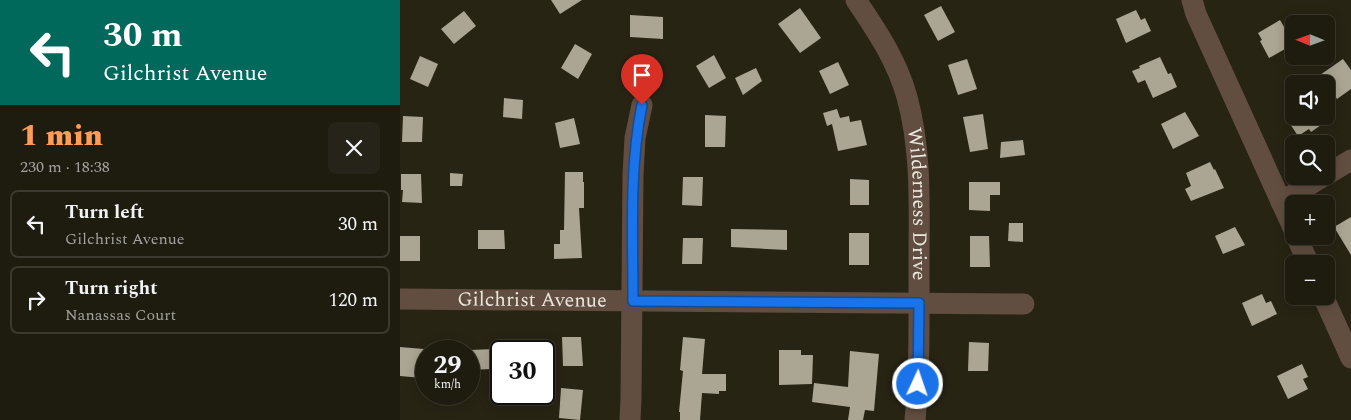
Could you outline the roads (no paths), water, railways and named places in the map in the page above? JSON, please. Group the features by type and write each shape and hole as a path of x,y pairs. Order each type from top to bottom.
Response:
{"street":[{"name":"Wilderness Drive","path":"856,0 878,31 888,50 906,95 914,124 919,181 919,366 915,420"},
{"path":"1192,0 1196,14 1285,211"},
{"path":"630,420 633,301 633,176 636,138 642,105"},
{"path":"1335,170 1351,160"},
{"path":"1281,202 1310,185"},
{"name":"Gilchrist Avenue","path":"400,299 1024,304"},
{"path":"1327,305 1351,358"}]}
